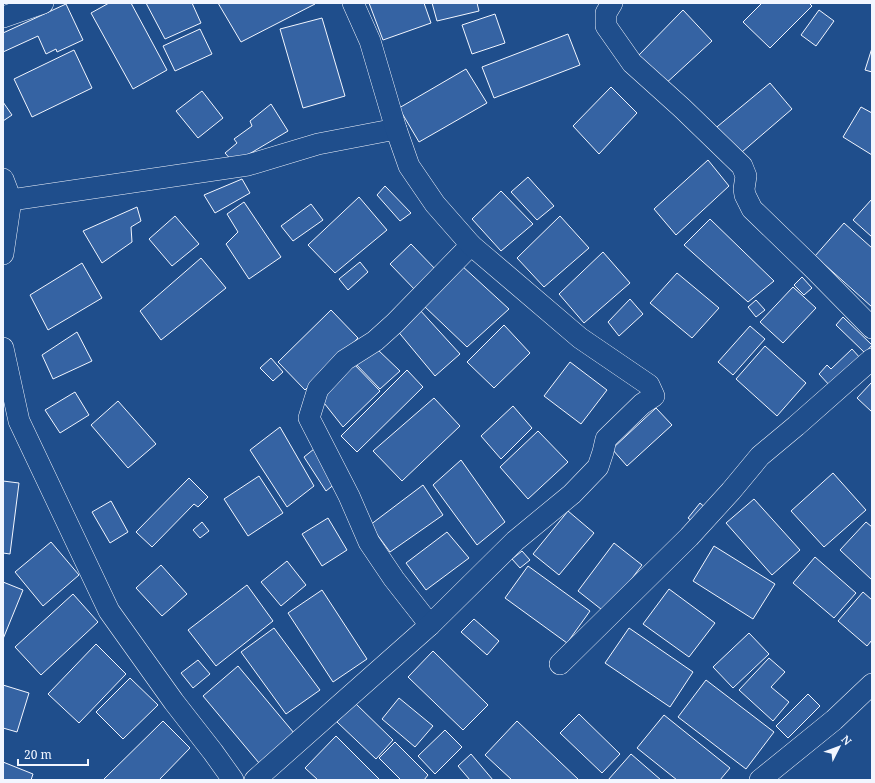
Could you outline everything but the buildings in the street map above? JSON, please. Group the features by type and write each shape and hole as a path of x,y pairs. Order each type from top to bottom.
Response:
{"street":[{"path":"3,17 43,3"},
{"path":"255,780 430,625 515,541 572,494 598,467 606,439 642,404 654,396 649,385 580,338 471,245 435,204 409,166 396,129 370,41 353,3"},
{"path":"612,3 606,13 606,26 632,63 682,108 742,166 746,176 744,189 745,195 752,209 872,328"},
{"path":"11,200 248,165 318,144 396,129"},
{"path":"3,179 11,200 3,254"},
{"path":"430,625 394,579 369,542 350,496 309,418 318,389 345,360 375,341 395,323 471,245"},
{"path":"3,348 11,422 109,612 174,702 214,752 233,780"},
{"path":"560,664 689,538 760,456 872,359"},
{"path":"760,780 834,720 872,684"}]}
